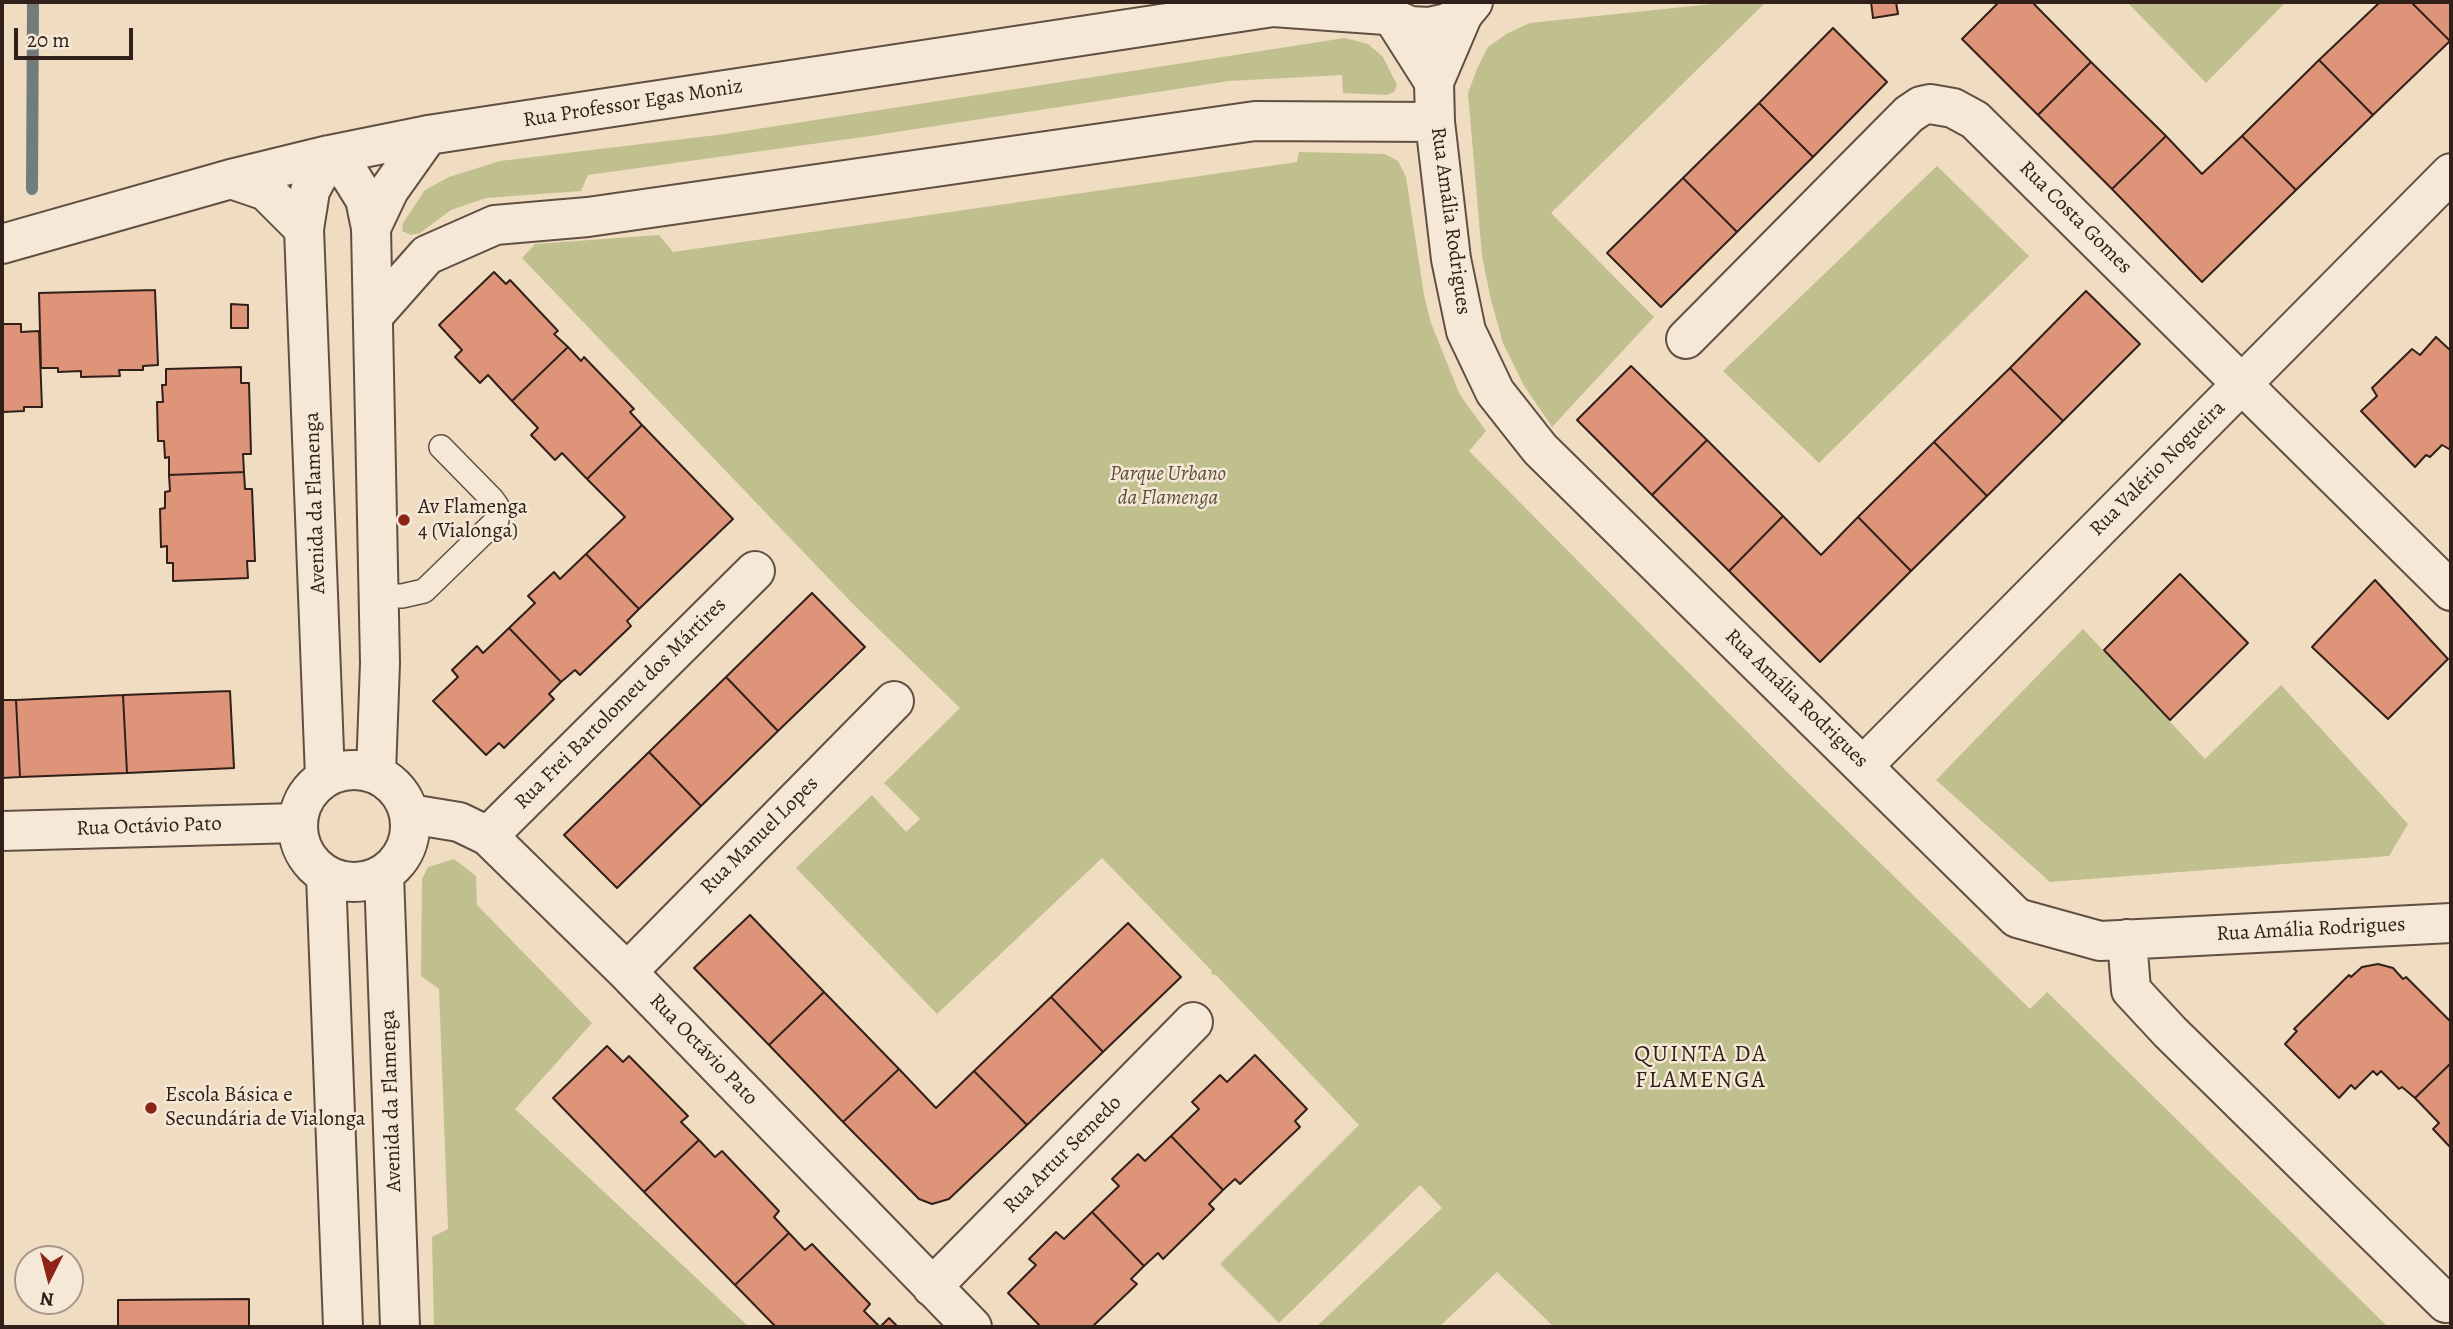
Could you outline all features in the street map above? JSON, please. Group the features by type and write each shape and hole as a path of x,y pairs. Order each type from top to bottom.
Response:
{"street":[{"name":"Rua Professor Egas Moniz","path":"2,244 230,179 328,155 428,135 1175,12 1278,5 1386,12 1410,26 1429,27 1447,23 1468,8"},
{"name":"Rua Amália Rodrigues","path":"1468,8 1434,82 1434,122 1451,259 1466,331 1495,391 1540,449 2017,918 2100,941 2451,923"},
{"path":"1386,12 1434,82"},
{"name":"Rua Costa Gomes","path":"1686,339 1909,114 1920,106 1941,105 1965,113 1975,120 2451,591"},
{"path":"373,316 427,255 495,225 589,217 1255,121 1434,122"},
{"path":"371,228 389,190 428,135"},
{"path":"328,155 350,175 365,199 371,228 380,663 376,773"},
{"name":"Avenida da Flamenga","path":"325,777 304,229 310,191 328,155"},
{"name":"Rua Valério Nogueira","path":"1864,765 2451,173"},
{"path":"230,179 266,191 304,229"},
{"name":"Rua Frei Bartolomeu dos Mártires","path":"488,836 755,571"},
{"name":"Rua Manuel Lopes","path":"627,972 894,701"},
{"path":"359,769 376,773 392,783 403,797 410,814 411,831 407,848 397,863 384,874 355,883 340,881 326,875 310,862 300,844 297,823 301,805 310,789 325,777 341,770 359,769"},
{"name":"Rua Octávio Pato","path":"410,814 459,822 488,836 627,972 972,1327"},
{"name":"Rua Octávio Pato","path":"2,831 297,823"},
{"name":"Avenida da Flamenga","path":"384,874 400,1327"},
{"path":"326,875 343,1327"},
{"path":"2127,939 2131,990 2170,1032 2446,1303"},
{"name":"Rua Artur Semedo","path":"933,1287 1193,1022"}],"lane":[{"path":"378,596 402,596 424,591 497,520 497,506 492,499 442,447"}],"green space":[{"path":"1731,2 1766,2 1551,213 1654,317 1552,427 1523,384 1503,343 1491,300 1482,256 1468,93 1477,69 1488,47 1508,33 1530,23"},
{"path":"2127,2 2286,2 2206,83"},
{"path":"1345,38 1368,44 1383,57 1397,85 1394,92 1387,95 1343,93 1342,75 1229,81 870,136 588,175 581,191 486,198 451,210 420,233 411,235 402,231 403,223 425,190 449,177 500,161 725,134"},
{"name":"Parque Urbano da Flamenga","path":"1299,152 1385,154 1398,161 1406,177 1424,295 1431,323 1460,395 1486,431 1469,451 1788,773 2030,1009 2047,992 2388,1327 1554,1327 1497,1272 1439,1327 1316,1327 1442,1208 1420,1185 1279,1323 1220,1264 1359,1125 1102,858 937,1014 796,868 872,795 906,832 920,819 884,783 960,708 855,606 522,258 535,244 659,235 673,252 1297,162"},
{"path":"1937,166 2029,256 1819,463 1723,371"},
{"path":"2083,629 2205,759 2281,685 2408,824 2389,856 2050,882 1936,780"},
{"path":"454,859 476,876 477,905 592,1023 515,1109 749,1327 434,1327 432,1237 448,1229 439,989 421,976 422,879 428,867"}],"building":[{"path":"1871,2 1896,2 1898,14 1873,18"},
{"path":"1999,2 2032,2 2091,62 2038,115 1962,39"},
{"path":"2380,2 2411,2 2450,41 2373,115 2319,60"},
{"path":"2411,2 2451,2 2451,40 2450,41"},
{"path":"1833,28 1887,82 1813,157 1759,103"},
{"path":"2319,60 2373,115 2296,190 2242,136"},
{"path":"2091,62 2166,136 2112,189 2038,115"},
{"path":"1759,103 1813,157 1737,232 1683,178"},
{"path":"2166,136 2202,174 2242,136 2296,190 2202,282 2112,189"},
{"path":"1683,178 1737,232 1661,307 1607,253"},
{"path":"494,272 506,284 510,280 558,331 554,334 568,347 512,401 488,375 480,383 455,357 462,350 439,325"},
{"path":"155,290 158,365 143,366 143,370 119,370 120,376 81,377 81,371 58,372 58,368 41,368 39,293"},
{"path":"2086,291 2140,344 2063,421 2010,368"},
{"path":"231,304 248,305 248,328 231,328"},
{"path":"2,324 21,324 21,332 39,331 42,407 24,407 24,411 3,412 2,418"},
{"path":"2436,337 2451,351 2451,447 2449,449 2442,445 2430,457 2426,455 2415,467 2361,411 2377,396 2372,388 2412,349 2420,355"},
{"path":"568,347 581,361 584,357 634,409 630,412 642,425 587,479 562,453 555,460 531,435 538,428 512,401"},
{"path":"1631,366 1707,440 1652,495 1577,420"},
{"path":"241,367 241,383 249,383 251,454 243,454 244,472 169,475 169,457 165,458 164,441 158,441 157,402 163,402 162,385 166,385 166,369"},
{"path":"2010,368 2063,421 1987,496 1934,442"},
{"path":"642,425 733,519 639,609 586,554 625,517 587,479"},
{"path":"1707,440 1783,516 1729,571 1652,495"},
{"path":"1934,442 1987,496 1911,571 1858,517"},
{"path":"244,472 245,489 252,489 255,561 247,561 248,578 173,581 173,563 167,563 167,546 161,547 160,509 165,508 165,492 170,491 169,475"},
{"path":"1783,516 1821,555 1858,517 1911,571 1820,662 1729,571"},
{"path":"586,554 639,609 627,621 631,626 580,675 575,670 561,682 509,628 535,603 528,596 554,572 560,579"},
{"path":"2180,574 2248,643 2170,720 2104,650"},
{"path":"2375,580 2448,659 2388,719 2312,647"},
{"path":"812,593 865,647 778,731 726,677"},
{"path":"509,628 561,682 549,694 554,699 504,748 499,743 486,755 433,701 458,677 452,670 477,646 483,653"},
{"path":"726,677 778,731 701,806 649,752"},
{"path":"230,691 234,768 127,773 123,695"},
{"path":"123,695 127,773 20,777 16,700"},
{"path":"2,700 16,700 20,777 2,778"},
{"path":"649,752 701,806 617,888 564,835"},
{"path":"750,915 824,992 769,1045 694,968"},
{"path":"1128,923 1181,977 1103,1052 1051,997"},
{"path":"2378,964 2393,968 2403,979 2406,977 2451,1022 2451,1063 2415,1098 2402,1087 2399,1089 2381,1071 2377,1075 2373,1071 2355,1089 2351,1085 2339,1098 2285,1044 2297,1031 2294,1029 2349,975 2351,977 2362,967"},
{"path":"824,992 899,1069 843,1122 769,1045"},
{"path":"1051,997 1103,1052 1027,1125 974,1071"},
{"path":"607,1046 623,1062 629,1056 688,1116 681,1122 699,1140 644,1192 553,1098"},
{"path":"1255,1055 1307,1109 1295,1121 1300,1127 1240,1184 1235,1179 1223,1190 1171,1136 1199,1109 1192,1102 1220,1075 1227,1082"},
{"path":"2451,1063 2451,1148 2433,1129 2439,1123 2415,1098"},
{"path":"899,1069 936,1108 974,1071 1027,1125 949,1199 932,1204 919,1199 843,1122"},
{"path":"1171,1136 1223,1190 1209,1204 1214,1209 1163,1259 1158,1253 1144,1266 1092,1212 1119,1186 1112,1179 1138,1154 1145,1161"},
{"path":"699,1140 715,1157 722,1151 779,1211 774,1217 789,1233 735,1285 644,1192"},
{"path":"1092,1212 1144,1266 1131,1279 1137,1284 1092,1327 1041,1327 1008,1293 1036,1265 1029,1259 1056,1232 1064,1239"},
{"path":"789,1233 805,1250 812,1244 870,1304 864,1311 880,1327 776,1327 735,1285"},
{"path":"249,1299 249,1327 118,1327 118,1300"},
{"path":"889,1318 898,1327 880,1327"}],"waterway":[{"path":"32,189 33,2"}],"place":[{"name":"Av Flamenga 4 (Vialonga)","path":"404,520"},
{"name":"Escola Básica e Secundária de Vialonga","path":"151,1108"}],"district":[{"name":"QUINTA DA FLAMENGA","path":"1701,1068"}]}
